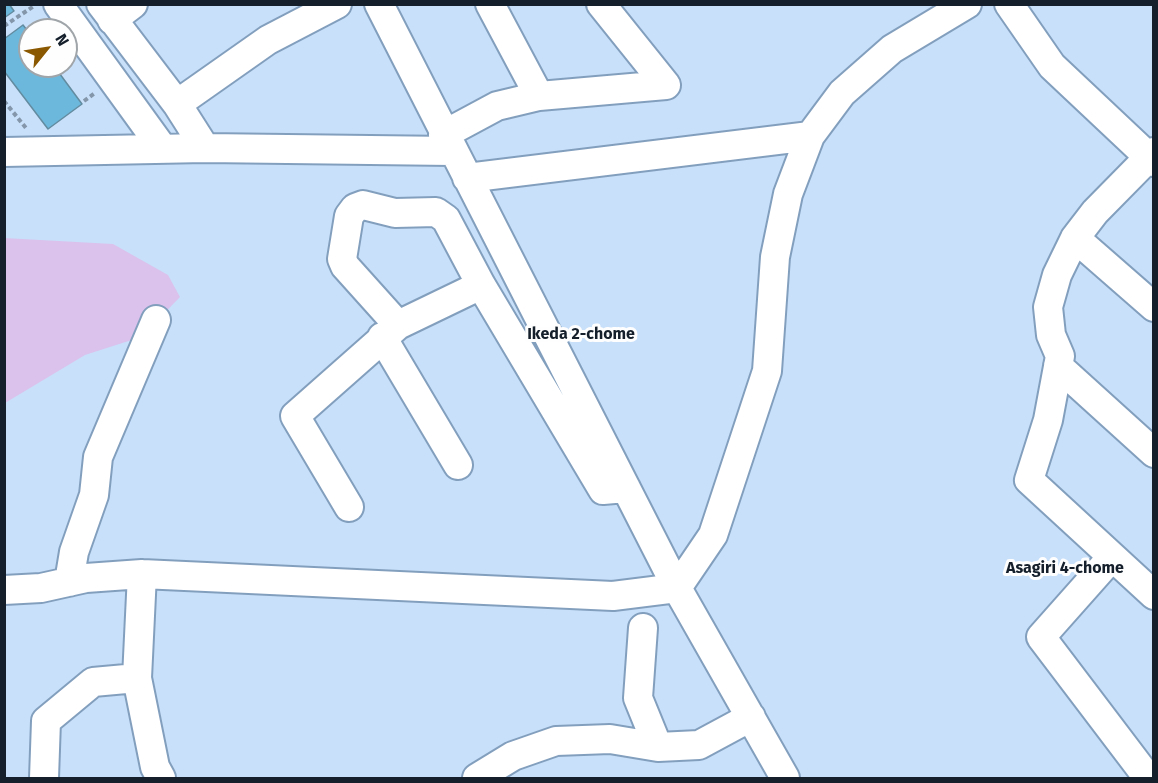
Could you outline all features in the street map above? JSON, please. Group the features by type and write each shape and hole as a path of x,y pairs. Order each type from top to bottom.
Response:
{"street":[{"path":"58,4 163,149"},
{"path":"177,104 268,40 337,4"},
{"path":"379,4 677,588 785,778"},
{"path":"490,4 538,96"},
{"path":"4,152 448,143 497,106 538,96 666,85 601,4"},
{"path":"4,590 41,588 69,582 142,574 613,596 677,588 713,535 767,371 775,257 788,194 810,136 842,93 892,49 967,4"},
{"path":"1009,4 1052,66 1151,157 1075,238 1057,274 1048,307 1051,335 1060,356 1048,420 1029,480 1154,595"},
{"path":"115,10 205,148"},
{"path":"467,178 810,136"},
{"path":"458,465 390,331 345,266 342,252 349,216 355,208 363,205 395,213 436,212 446,219 481,285 603,490 626,488"},
{"path":"1075,238 1154,308"},
{"path":"349,507 295,416 390,331 481,285"},
{"path":"69,582 74,552 94,495 98,457 156,320"},
{"path":"1058,366 1154,453"},
{"path":"1112,557 1041,637 1148,778"},
{"path":"142,574 137,678 155,767 161,778"},
{"path":"643,628 638,698 658,747"},
{"path":"44,778 46,721 93,682 137,678"},
{"path":"477,778 513,756 556,741 610,740 658,747 699,745 751,717"}],"path":[{"path":"4,26 35,5"},
{"path":"4,101 27,129"}],"shaded area":[{"path":"4,238 113,244 168,275 180,297 141,337 85,355 5,403"}],"building":[{"path":"4,4 9,4 14,11 4,18"},
{"path":"18,29 18,78 63,78 82,104 48,129 4,71 4,39"}],"district":[{"name":"Ikeda 2-chome","path":"581,335"},
{"name":"Asagiri 4-chome","path":"1065,569"}]}
